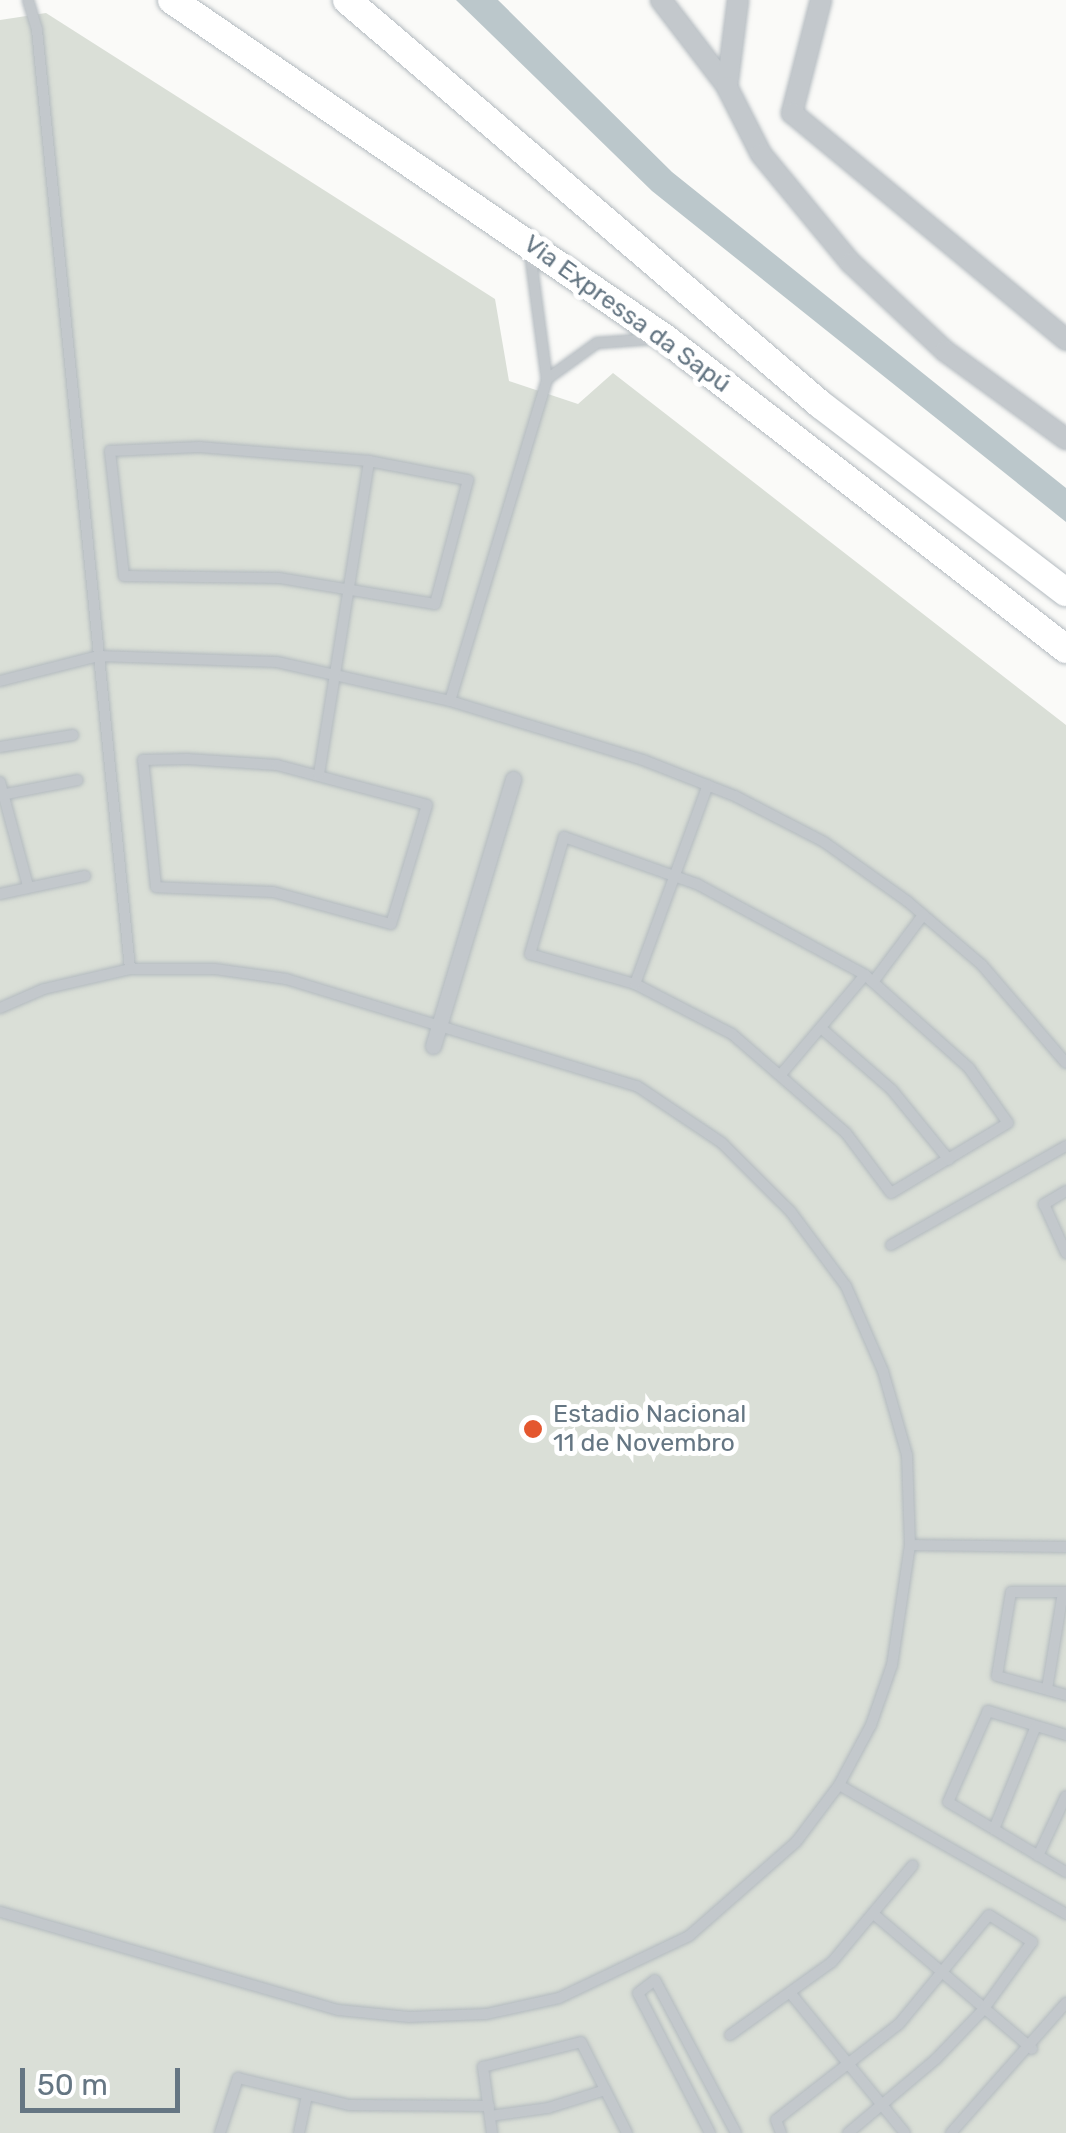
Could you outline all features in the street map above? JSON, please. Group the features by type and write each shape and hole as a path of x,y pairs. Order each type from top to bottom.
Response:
{"main road":[{"name":"Via Expressa da Sapú","path":"172,0 666,339 1066,648"},
{"path":"190,0 220,34"},
{"name":"Via Expressa da Sapú","path":"347,0 821,405 1066,592"}],"street":[{"path":"661,0 728,86 761,154 851,263 946,351 1066,439"},
{"path":"728,86 738,0"},
{"path":"821,0 792,113 1066,340"},
{"path":"433,1046 513,778"}],"lane":[{"path":"28,0 37,30 130,969"},
{"path":"450,701 546,380 528,242"},
{"path":"546,380 597,343 666,339"},
{"path":"199,447 370,461 468,480 435,604 350,586 200,574 124,576 110,451 199,447"},
{"path":"320,774 370,461"},
{"path":"0,681 98,656 217,656 335,672 450,701 708,785 824,842 923,915 982,966 1066,1063"},
{"path":"0,747 72,734"},
{"path":"143,760 231,761 320,774 426,805 392,924 272,892 156,887 143,760"},
{"path":"28,886 1,790 78,780"},
{"path":"635,984 708,785"},
{"path":"564,836 676,875 755,910 869,979 969,1068 1008,1123 891,1194 846,1133 784,1072 732,1034 635,984 530,954 564,836"},
{"path":"0,894 85,876"},
{"path":"784,1072 923,915"},
{"path":"0,1008 44,989 130,969 215,969 286,979 638,1086 722,1143 791,1212 846,1286 884,1370 907,1455 910,1546 892,1665 839,1784 784,1854 690,1936 558,1998 486,2014 410,2017 338,2010 0,1912"},
{"path":"821,1028 892,1090 949,1160"},
{"path":"891,1245 1066,1146"},
{"path":"1066,1191 1044,1204 1066,1253"},
{"path":"910,1546 1066,1547"},
{"path":"1047,1689 1065,1592 1011,1592 997,1676 1066,1694"},
{"path":"1066,1735 988,1711 948,1802 1066,1872"},
{"path":"994,1830 1036,1726"},
{"path":"839,1784 1066,1914"},
{"path":"1038,1856 1066,1796"},
{"path":"730,2035 792,1995 876,1916 913,1865"},
{"path":"781,2133 776,2120 850,2066 942,1974 989,1915 1032,1942 983,2010 884,2107 848,2133"},
{"path":"876,1916 1032,2049"},
{"path":"710,2133 638,1992 655,1980 736,2133"},
{"path":"792,1995 905,2133"},
{"path":"951,2133 1032,2049 1066,2003"},
{"path":"492,2133 483,2067 581,2042 627,2133"},
{"path":"220,2133 238,2078 306,2099 395,2108 548,2108 606,2090"},
{"path":"299,2133 306,2099"}],"shaded area":[{"path":"456,0 498,0 672,172 1066,488 1066,522 652,191"},
{"name":"Estadio Nacional 11 de Novembro","path":"46,13 495,299 509,381 578,404 613,373 1066,725 1066,2133 0,2133 0,20"}],"place":[{"name":"Estadio Nacional 11 de Novembro","path":"533,1429"}]}
